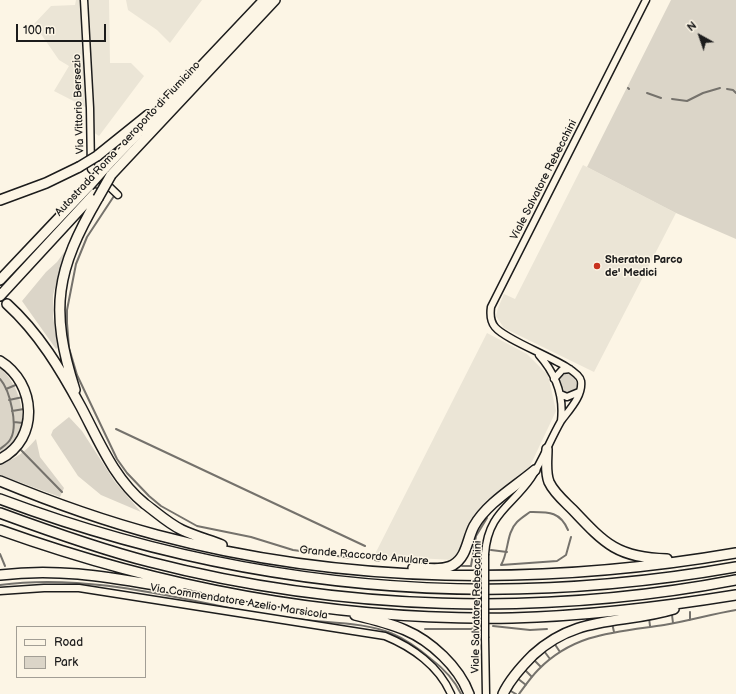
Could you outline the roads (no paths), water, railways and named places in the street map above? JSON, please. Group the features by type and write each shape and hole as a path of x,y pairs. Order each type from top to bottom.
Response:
{"highway":[{"name":"Autostrada Roma - aeroporto di Fiumicino","path":"0,296 94,192 108,172 197,71 264,0"},
{"name":"Autostrada Roma - aeroporto di Fiumicino","path":"108,172 276,0"},
{"path":"0,200 41,185 79,167 97,156 131,130 197,71"},
{"path":"81,406 64,351 60,301 63,276 69,255 94,192 108,172"},
{"name":"Autostrada Roma - aeroporto di Fiumicino","path":"0,280 94,192"},
{"path":"7,304 37,335 81,406 111,464 131,490 144,503 181,530 227,546 280,560"},
{"path":"0,361 18,378 26,394 29,409 28,420 21,439 11,452 0,459"},
{"path":"547,449 548,477 552,488 598,536 609,545 629,554 651,559 716,556"},
{"path":"358,570 400,567 439,568 453,565 463,554 473,529 482,514 535,470"},
{"name":"Grande Raccordo Anulare","path":"0,481 77,510 157,535 280,560 358,570 437,575 568,574 642,567 736,553"},
{"path":"0,499 92,531 209,561 284,575 357,584 404,588 469,590 549,588 657,579 736,567"},
{"path":"0,513 89,544 150,562 241,581 356,597 458,603 562,601 660,592 736,580"},
{"path":"0,530 85,559 200,588 230,594 328,608 433,616 511,618 608,612 736,595"},
{"path":"0,575 40,572 84,574 195,591 230,594"},
{"path":"503,694 513,676 529,659 546,644 566,632 601,622 660,613 703,600"},
{"path":"328,608 391,624 415,635 432,647 448,662 462,680 469,694"}],"street":[{"name":"Via Vittorio Bersezio","path":"84,0 90,108 91,169 118,195"},
{"name":"Viale Salvatore Rebecchini","path":"571,369 536,352 495,327 490,314 492,306 646,0"},
{"name":"Viale Salvatore Rebecchini","path":"536,352 550,368 560,394 562,404 561,422"},
{"path":"554,379 562,370 571,369 580,379 579,392 567,397 560,394"},
{"name":"Viale Salvatore Rebecchini","path":"486,694 485,554 487,536 494,520 522,488 535,470 579,392"},
{"name":"Via Commendatore Azelio Marsicola","path":"0,591 79,588 385,636 423,658 437,671 451,694"}],"waterway":[{"path":"672,99 687,101 703,93 720,88"},
{"path":"727,89 733,90 736,93"},
{"path":"647,93 661,98"},
{"path":"114,196 87,237 76,264 67,310 67,323 69,348 77,375 117,459 127,473 149,496 161,506 197,526 251,537 293,550 352,558"},
{"path":"0,379 4,384 10,399 14,425 10,440 0,449"},
{"path":"6,389 18,384"},
{"path":"9,400 23,397"},
{"path":"12,411 24,409"},
{"path":"14,422 23,423"},
{"path":"116,429 365,546"},
{"path":"19,448 62,492"},
{"path":"568,530 561,519 553,514 530,512 513,526 504,560 501,565 557,561 566,555 571,537"},
{"path":"462,566 471,566 476,536 487,518"},
{"path":"491,550 507,552"},
{"path":"473,552 477,551"},
{"path":"0,554 5,566"},
{"path":"375,560 379,561"},
{"path":"0,585 31,582 92,584 153,593 244,611"},
{"path":"519,694 535,673 552,658 566,648 581,641 596,636 673,623 736,610"},
{"path":"690,612 690,620"},
{"path":"672,615 673,623"},
{"path":"649,618 650,626"},
{"path":"296,619 359,625 383,630 393,634 413,645 440,666 461,694"},
{"path":"612,623 614,632"},
{"path":"493,626 530,630 547,629"},
{"path":"425,629 471,629 478,627"},
{"path":"554,643 560,652"},
{"path":"544,651 550,659"},
{"path":"533,659 541,667"},
{"path":"524,669 532,677"},
{"path":"517,678 526,685"},
{"path":"509,690 516,694"}],"place":[{"name":"Sheraton Parco de' Medici","path":"597,266"}]}
